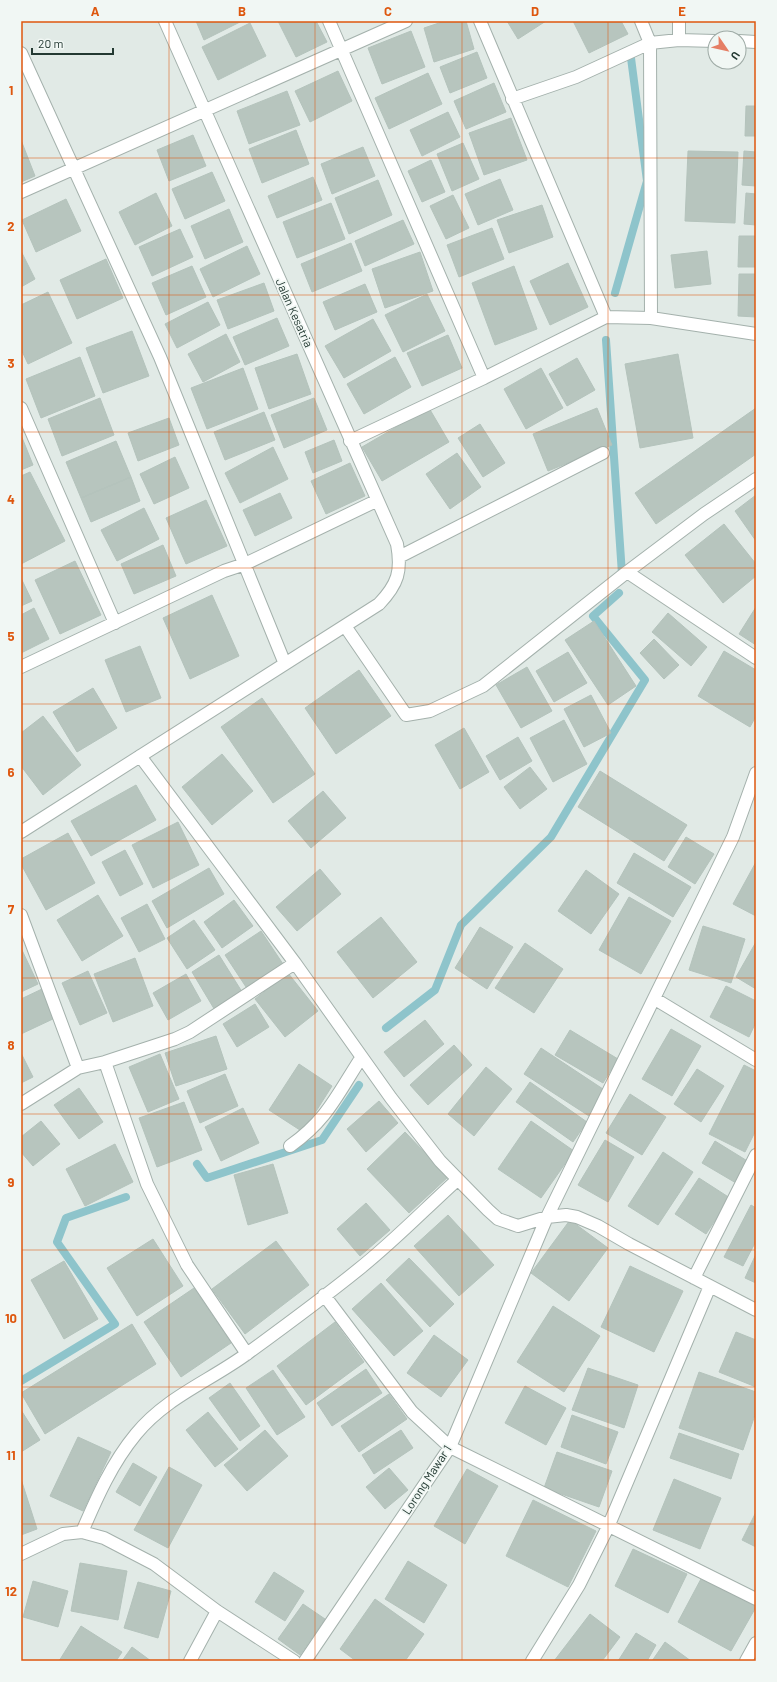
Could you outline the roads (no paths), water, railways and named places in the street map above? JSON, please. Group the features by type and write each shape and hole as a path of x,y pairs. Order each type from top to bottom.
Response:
{"street":[{"name":"Jalan Kesatria","path":"21,832 379,604 389,594 400,570 400,557 397,544 376,501 165,21"},
{"path":"329,21 484,378"},
{"path":"21,192 406,21"},
{"path":"480,21 606,317"},
{"path":"641,21 650,43 651,318"},
{"path":"679,21 679,40"},
{"path":"512,99 576,77 650,43 679,40 707,41"},
{"path":"21,53 75,168 160,357 246,564 285,664"},
{"path":"350,441 484,378 606,317 651,318 756,334"},
{"path":"21,408 115,623"},
{"path":"400,557 603,453"},
{"path":"345,626 406,715 430,711 483,686 627,572 704,514 756,479"},
{"path":"21,667 224,571 246,564 376,501"},
{"path":"627,572 756,658"},
{"path":"140,756 295,963 360,1058 440,1161 457,1180 498,1219 518,1226 547,1217 566,1215 586,1220 756,1310"},
{"name":"Lorong Mawar 1","path":"305,1661 450,1447 547,1217 733,837 756,774"},
{"path":"21,915 78,1068"},
{"path":"21,1104 78,1068 105,1062 190,1032 295,963"},
{"path":"654,999 756,1060"},
{"path":"290,1146 318,1123 329,1110 360,1058"},
{"path":"105,1062 147,1184 187,1265 247,1354"},
{"path":"694,1278 756,1155"},
{"path":"82,1532 98,1495 117,1459 136,1434 159,1410 189,1389 247,1354 360,1268 457,1180"},
{"path":"532,1661 579,1585 608,1526 710,1286"},
{"path":"324,1295 412,1412 450,1447 756,1600"},
{"path":"21,1554 63,1534 82,1532 104,1538 148,1561 217,1611 294,1661"},
{"path":"190,1661 217,1611"},
{"path":"746,1661 756,1644"}],"waterway":[{"path":"615,293 647,181 631,58"},
{"path":"606,340 622,574"},
{"path":"386,1028 435,990 461,925 551,837 645,680 593,616 619,593"},
{"path":"197,1164 207,1178 322,1140 359,1085"},
{"path":"21,1381 115,1324 57,1242 66,1218 126,1197"}]}
